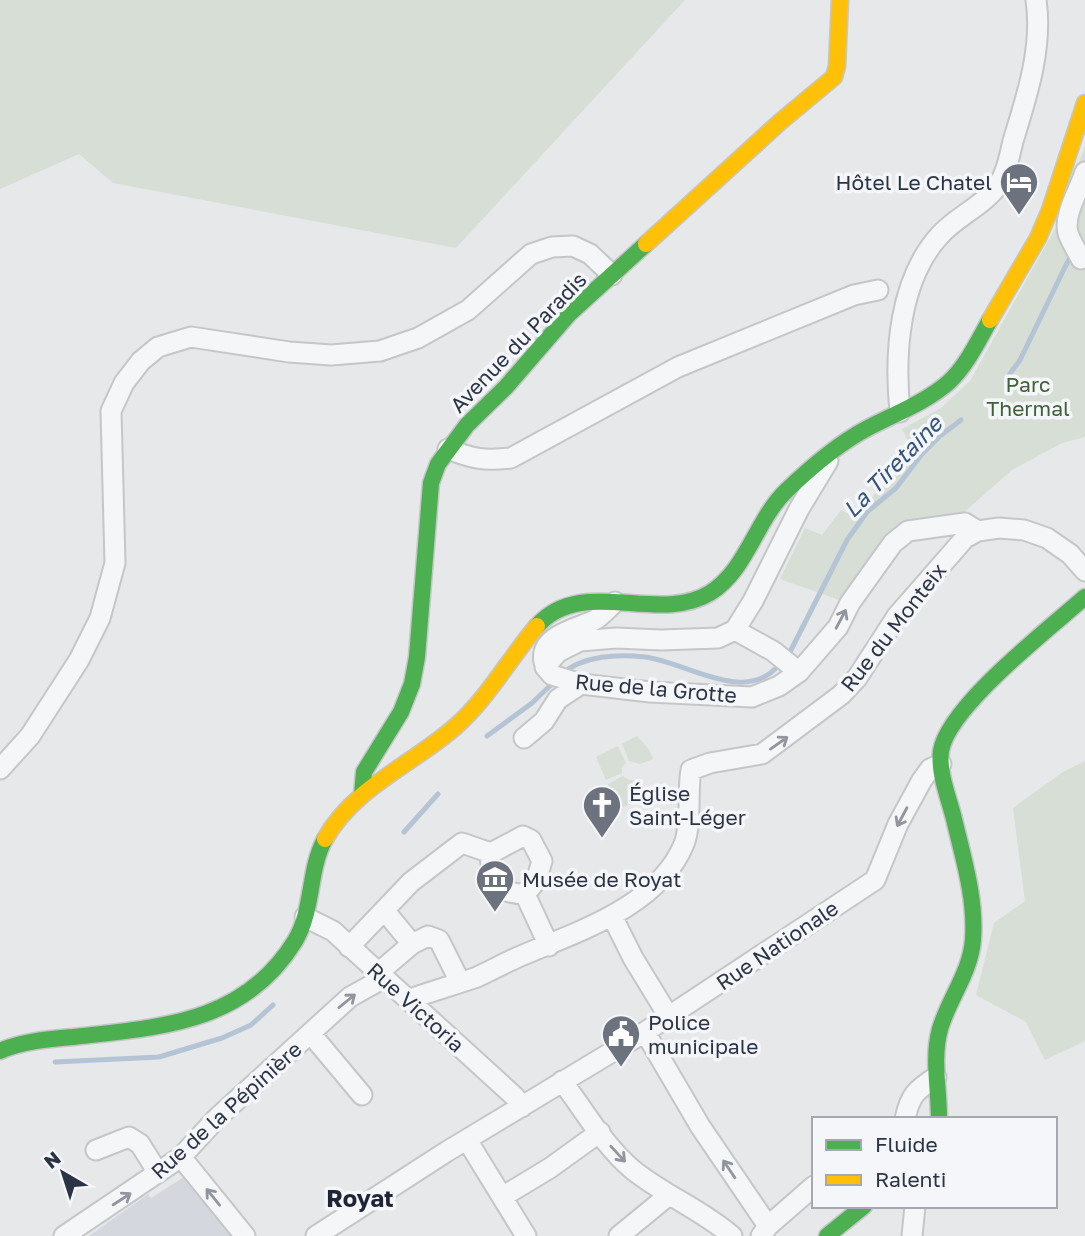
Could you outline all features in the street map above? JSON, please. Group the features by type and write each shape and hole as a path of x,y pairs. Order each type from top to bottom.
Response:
{"main road":[{"name":"Avenue du Paradis","path":"362,795 364,772 401,712 412,684 417,657 431,483 438,464 467,425 533,357 569,314 780,121 834,77 837,66 840,0"},
{"path":"0,1051 56,1038 159,1027 196,1019 230,1004 256,985 295,941 304,916 318,853 341,815 362,795 458,724 544,619 574,603 675,605 699,599 717,587 736,566 781,496 849,439 929,399 951,383 976,348 1038,238 1082,128 1085,103"},
{"path":"939,1117 936,1057 940,1027 966,971 974,939 965,871 941,764 942,744 962,709 1085,597"},
{"path":"827,1236 862,1208"}],"street":[{"path":"900,412 897,379 900,337 910,289 921,264 939,236 953,222 978,205 1000,181 1026,101 1036,48 1036,0"},
{"path":"1082,259 1068,235 1067,227 1068,217 1085,172"},
{"path":"0,769 30,736 79,660 100,618 115,563 111,411 124,383 141,361 158,347 191,337 289,352 331,355 380,351 418,338 468,310 531,254 552,247 573,246 590,254 612,275"},
{"path":"448,449 468,458 487,461 511,458 678,368 854,295 878,290"},
{"path":"794,668 773,651 735,630 753,601 799,509 834,451"},
{"name":"Rue de la Grotte","path":"735,630 718,638 616,638 580,641 558,652 561,677 650,692 751,697 779,685 838,627 850,603 899,536 908,531 965,523 978,531 999,528 1024,530 1047,538 1070,554 1085,571"},
{"name":"Rue du Monteix","path":"612,916 650,889 676,860 685,842 691,770 710,763 762,754 841,695 857,678 897,616 965,538 978,531"},
{"path":"524,738 544,721 558,699 561,677 543,656 552,640 566,631 596,620 615,602"},
{"name":"Rue Nationale","path":"316,1236 446,1152 669,1017 875,880 898,824 922,780 930,769 941,764"},
{"path":"349,947 411,882 462,843 491,853 523,836 531,840 542,861 536,881 525,894"},
{"path":"491,853 490,865 500,884 508,891 525,894"},
{"path":"525,894 549,946"},
{"path":"384,910 412,944 428,936 439,940 460,982"},
{"name":"Rue Victoria","path":"304,916 333,931 515,1097 522,1107"},
{"path":"410,1001 549,946 612,916 633,958 669,1017"},
{"name":"Rue de la Pépinière","path":"64,1236 181,1157 216,1118 350,997 381,976 412,944"},
{"path":"645,1032 765,1231 812,1188"},
{"path":"311,1034 362,1096"},
{"path":"905,1117 909,1098 921,1086 936,1077"},
{"path":"562,1081 600,1132 632,1168 668,1195 713,1220 732,1236"},
{"path":"502,1197 550,1168 600,1132"},
{"path":"96,1150 129,1138 141,1144 158,1173"},
{"path":"467,1140 526,1236"},
{"path":"181,1157 245,1236"},
{"path":"619,1236 668,1195"},
{"path":"912,1236 915,1208"}],"shaded area":[{"path":"184,1177 232,1236 89,1236 148,1194 151,1198"}],"green space":[{"path":"0,0 685,0 456,248 113,183 79,154 0,189"},
{"name":"Parc Thermal","path":"1085,146 1085,437 1062,443 1012,470 961,515 915,523 842,601 780,579 805,528 822,535 841,510 855,517 913,450 902,429 941,408 970,381 1056,227"},
{"path":"637,736 648,748 653,759 640,764 629,761 622,744"},
{"path":"618,746 626,763 622,767 622,773 606,780 596,757"},
{"path":"1085,761 1085,1041 1045,1060 1026,1022 976,995 994,923 1025,901 1013,808 1063,772"},
{"path":"623,776 634,780 643,798 623,807 617,795 613,796 608,784"}],"waterway":[{"name":"La Tiretaine","path":"1009,375 1020,360 1073,254"},
{"name":"La Tiretaine","path":"791,650 847,540 867,512 896,488 922,454 940,436 961,420"},
{"name":"La Tiretaine","path":"562,674 591,659 624,656 660,660 729,681 746,682 761,678 775,669"},
{"name":"La Tiretaine","path":"487,736 532,703 555,681"},
{"name":"La Tiretaine","path":"404,832 438,794"},
{"name":"La Tiretaine","path":"55,1062 159,1057 222,1038 251,1025 273,1005"}],"traffic: fast":[{"path":"362,795 364,772 401,712 412,684 417,657 431,483 438,464 467,425 506,387 569,314 646,244"},
{"path":"537,626 555,611 576,604 667,604 689,602 710,593 733,571 786,491 844,442 920,402 949,382 967,360 990,320"},
{"path":"939,1117 936,1062 940,1029 964,974 973,939 973,909 968,878 942,777 941,751 948,733 980,691 1085,597"},
{"path":"0,1051 36,1041 168,1024 225,1005 251,990 274,969 301,929 316,864 325,839"},
{"path":"827,1236 862,1208"}],"traffic: slow":[{"path":"646,244 780,122 834,77 837,66 840,0"},
{"path":"990,320 1038,238 1050,210 1085,103"},
{"path":"325,839 337,821 367,791 439,740 467,716 537,626"}],"place":[{"name":"Hôtel Le Chatel","path":"1019,216"},
{"name":"Église Saint-Léger","path":"602,839"},
{"name":"Musée de Royat","path":"495,913"},
{"name":"Police municipale","path":"621,1068"}],"district":[{"name":"Royat","path":"360,1197"}]}
